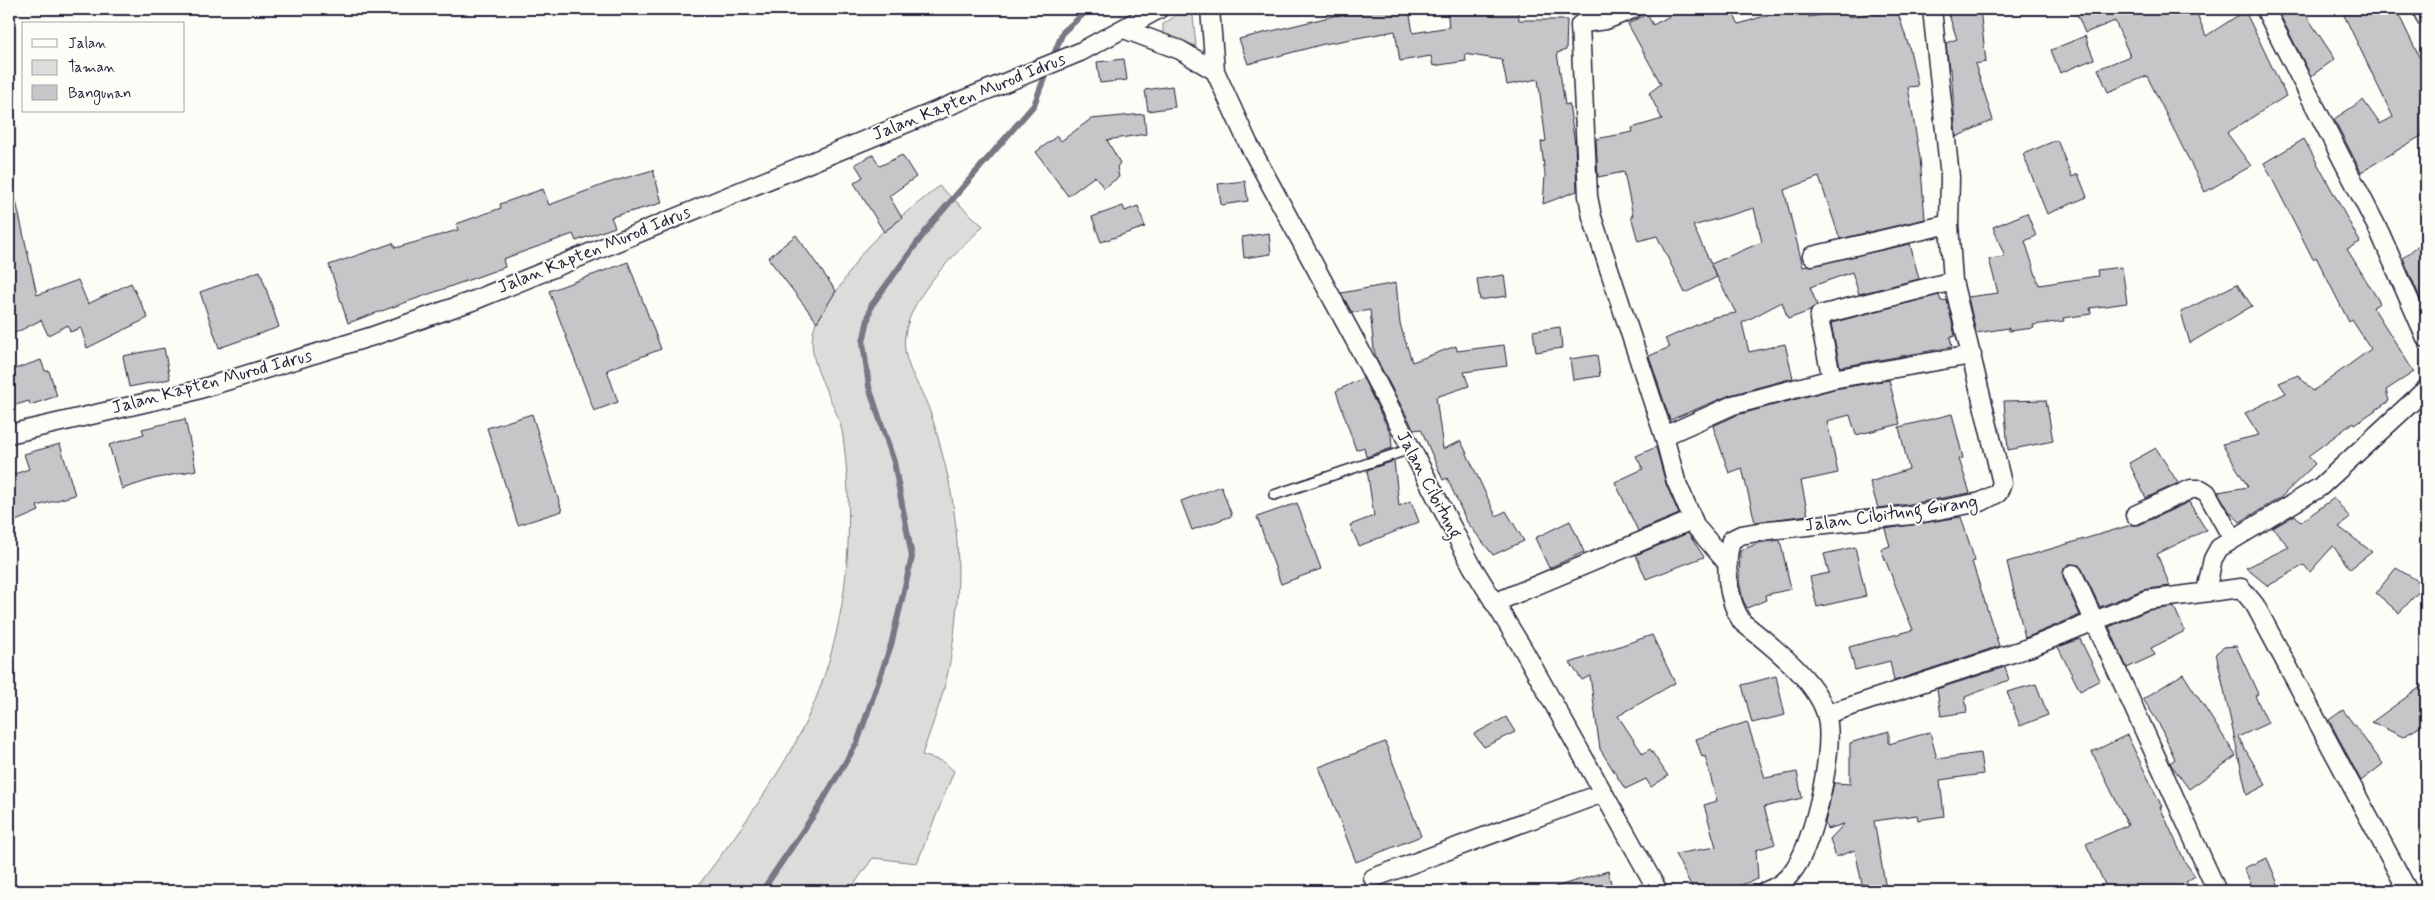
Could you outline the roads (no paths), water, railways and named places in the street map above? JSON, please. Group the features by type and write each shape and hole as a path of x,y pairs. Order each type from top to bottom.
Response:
{"street":[{"name":"Jalan Kapten Murod Idrus","path":"9,434 187,393 372,336 475,300 1080,52 1160,9"},
{"name":"Jalan Cibitung","path":"1210,9 1216,71 1248,143 1354,338 1472,566 1523,649 1658,891"},
{"path":"1633,9 1606,20 1583,23 1580,26 1586,180 1592,217 1664,436 1676,481 1692,520 1700,534 1728,564"},
{"name":"Jalan Cibitung Girang","path":"1766,891 1780,885 1801,858 1828,763 1826,714 1806,680 1742,622 1731,601 1728,564 1731,540 1741,535 1912,515 1981,502 1998,493 2002,483 2002,476 1953,281 1949,224 1950,178 1932,9"},
{"path":"2266,9 2380,232 2426,338"},
{"path":"2422,9 2426,18"},
{"path":"1124,29 1180,50 1216,71"},
{"path":"1812,256 1949,224"},
{"path":"1832,379 1819,319 1820,315 1953,281"},
{"path":"1664,436 1726,407 1832,379 1972,355"},
{"path":"2206,592 2215,553 2232,538 2320,487 2426,389"},
{"path":"2135,515 2191,489 2201,489 2207,493 2232,538"},
{"path":"1494,603 1692,520"},
{"path":"2074,574 2217,891"},
{"path":"1826,714 2031,647 2146,600 2241,588 2250,597 2408,891"},
{"path":"1373,878 1603,794"}],"lane":[{"path":"1274,495 1410,449"}],"waterway":[{"path":"1052,59 1063,32 1089,9"},
{"path":"762,891 817,810 857,743 891,645 912,557 894,462 869,387 863,342 871,306 931,224 1034,105 1048,68"}]}
